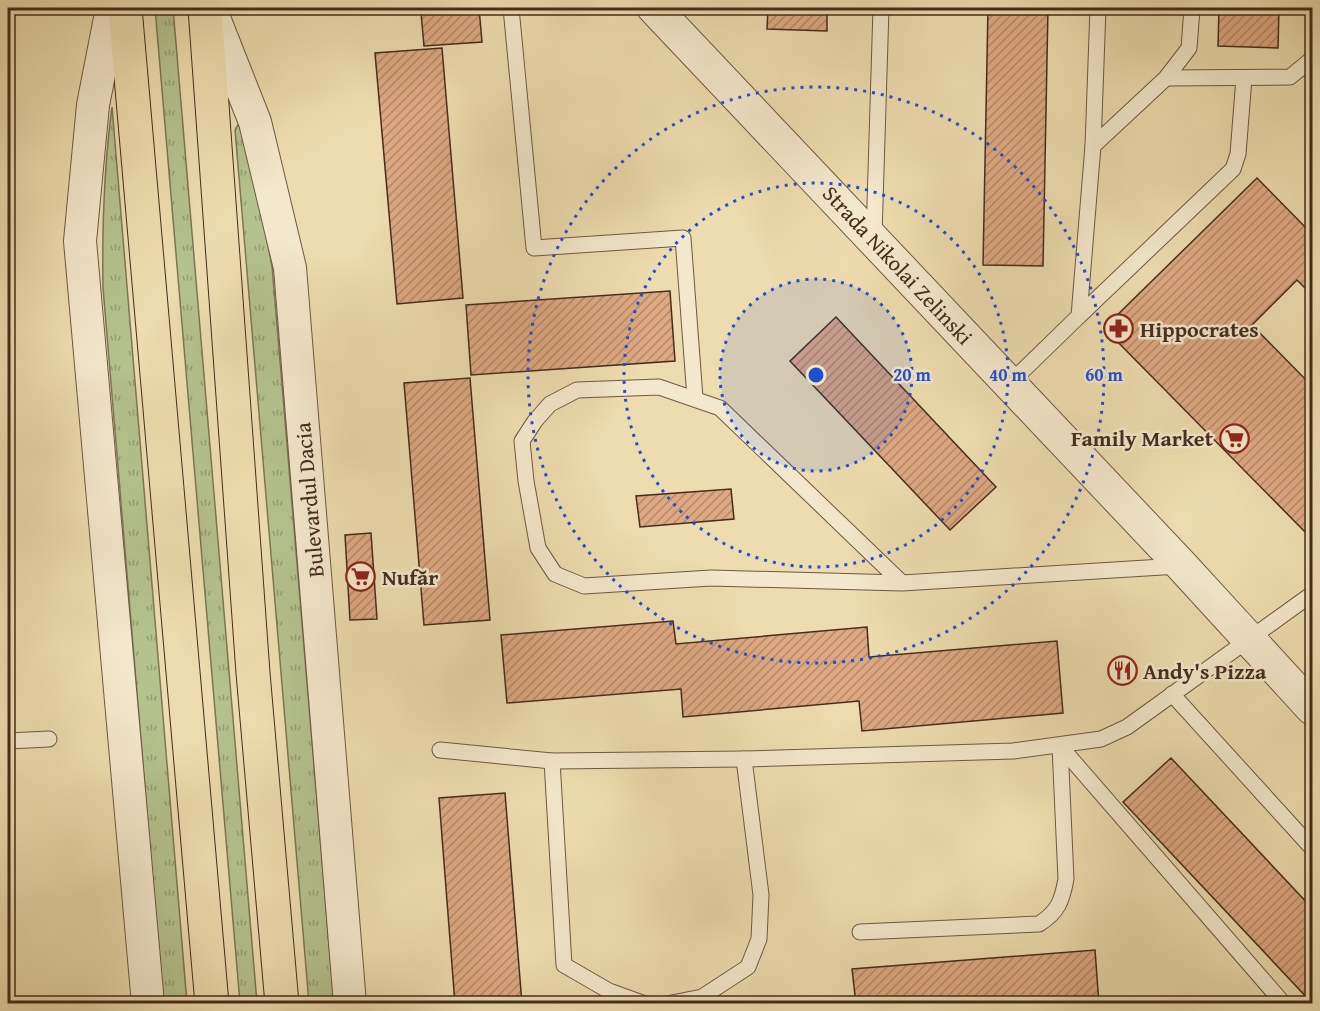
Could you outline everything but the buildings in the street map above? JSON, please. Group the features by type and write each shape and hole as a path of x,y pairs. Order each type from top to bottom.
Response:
{"highway":[{"path":"125,8 212,1004"},
{"name":"Bulevardul Dacia","path":"208,8 253,673 282,1004"}],"street":[{"path":"112,8 93,105 80,241 148,1004"},
{"name":"Bulevardul Dacia","path":"208,8 255,122 290,268 350,1004"},
{"name":"Strada Nikolai Zelinski","path":"654,8 1010,383 1312,708"}],"lane":[{"path":"511,8 534,248 683,238 695,398"},
{"path":"874,239 881,8"},
{"path":"1078,316 1093,146 1098,8"},
{"path":"1093,146 1167,78 1189,48 1192,8"},
{"path":"1167,78 1290,77 1312,59"},
{"path":"1010,383 1233,169 1238,154 1244,78"},
{"path":"902,583 720,408 695,398 659,387 577,390 550,404 535,420 522,441 526,481 538,548 555,574 584,586 711,578 902,583 1182,566"},
{"path":"440,750 552,761 744,759 1013,751 1101,739 1127,727 1312,594"},
{"path":"1172,694 1312,849"},
{"path":"8,741 49,739"},
{"path":"860,932 1039,924 1052,916 1063,894 1066,879 1060,746"},
{"path":"1060,746 1284,1004"},
{"path":"667,1004 702,997 748,967 759,939 761,895 744,759"},
{"path":"552,761 564,965 609,997 645,1004"}],"green space":[{"path":"155,8 173,8 257,1003 240,1003"},
{"path":"112,107 187,1003 163,1003 103,288 104,198"},
{"path":"238,125 244,127 272,266 334,1003 309,1003 235,130"}],"place":[{"name":"Hippocrates","path":"1119,329"},
{"name":"Family Market","path":"1234,438"},
{"name":"Nufăr","path":"361,577"},
{"name":"Andy's Pizza","path":"1122,671"}]}
